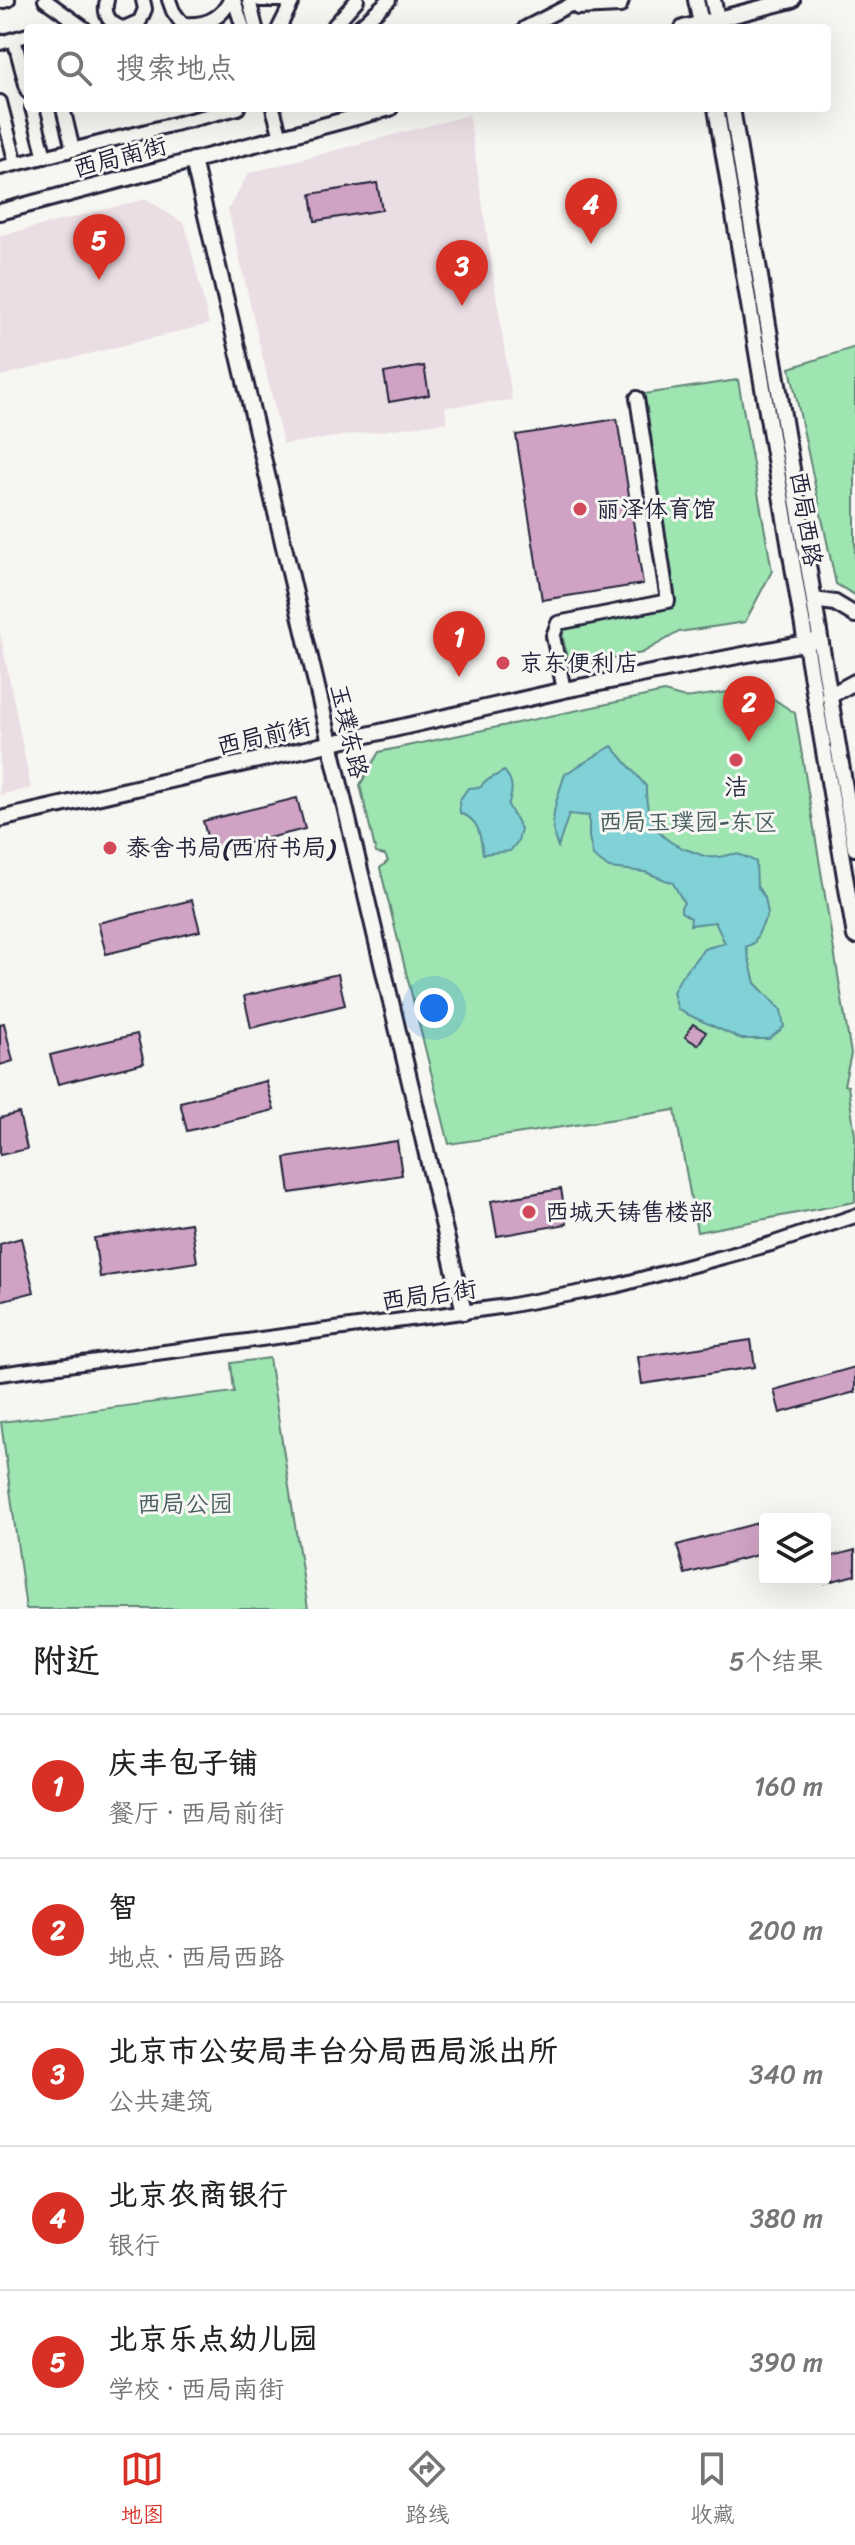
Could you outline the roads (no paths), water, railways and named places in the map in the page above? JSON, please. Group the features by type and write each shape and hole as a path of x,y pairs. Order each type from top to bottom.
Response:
{"street":[{"path":"0,2 8,0"},
{"path":"45,0 78,24"},
{"path":"107,0 108,18 124,24"},
{"path":"135,24 144,15 143,0"},
{"path":"169,0 183,24"},
{"path":"199,24 212,20 232,0"},
{"path":"232,0 241,24"},
{"path":"249,0 255,24"},
{"path":"260,0 283,0"},
{"path":"281,24 293,0"},
{"path":"336,24 357,0"},
{"path":"362,24 389,0"},
{"path":"533,24 586,0"},
{"path":"568,6 620,6 622,0"},
{"path":"696,0 702,24"},
{"path":"713,0 718,23 792,0"},
{"path":"0,43 24,36"},
{"path":"14,39 24,77"},
{"path":"0,102 16,164"},
{"path":"33,112 45,157"},
{"path":"64,112 73,150"},
{"path":"0,168 222,112"},
{"path":"274,112 281,137"},
{"name":"西局南街","path":"0,212 375,112"},
{"name":"西局西路","path":"717,112 855,936"},
{"name":"西局西路","path":"733,112 855,848"},
{"name":"玉璞东路","path":"193,160 464,1312"},
{"path":"564,690 553,636 558,623 668,601 637,398"},
{"path":"814,600 835,603 855,615"},
{"name":"西局前街","path":"0,819 564,690 820,640"},
{"path":"829,696 855,682"},
{"name":"西局后街","path":"0,1374 464,1312 615,1286 771,1244 855,1216"}],"water":[{"path":"612,746 646,786 651,819 662,835 680,847 707,857 735,854 756,862 757,886 765,898 768,913 754,943 746,947 755,983 781,1010 784,1027 769,1039 741,1039 678,1010 673,992 681,977 704,949 725,943 715,922 690,925 691,918 681,912 684,903 673,883 645,872 609,868 593,856 589,816 569,814 558,847 553,819 565,774"},
{"path":"504,771 512,787 508,805 521,829 518,841 510,851 483,854 478,829 472,820 460,813 459,801 468,788 481,787"}],"place":[{"name":"北京农商银行","path":"591,244"},
{"name":"北京乐点幼儿园","path":"99,280"},
{"name":"北京市公安局丰台分局西局派出所","path":"462,306"},
{"name":"丽泽体育馆","path":"580,509"},
{"name":"京东便利店","path":"503,663"},
{"name":"庆丰包子铺","path":"459,677"},
{"name":"智","path":"749,742"},
{"name":"洁","path":"736,760"},
{"name":"泰舍书局(西府书局)","path":"110,848"},
{"name":"西城天铸售楼部","path":"529,1212"}],"park label":[{"name":"西局玉璞园-东区","path":"688,822"},
{"name":"西局公园","path":"185,1504"}]}
